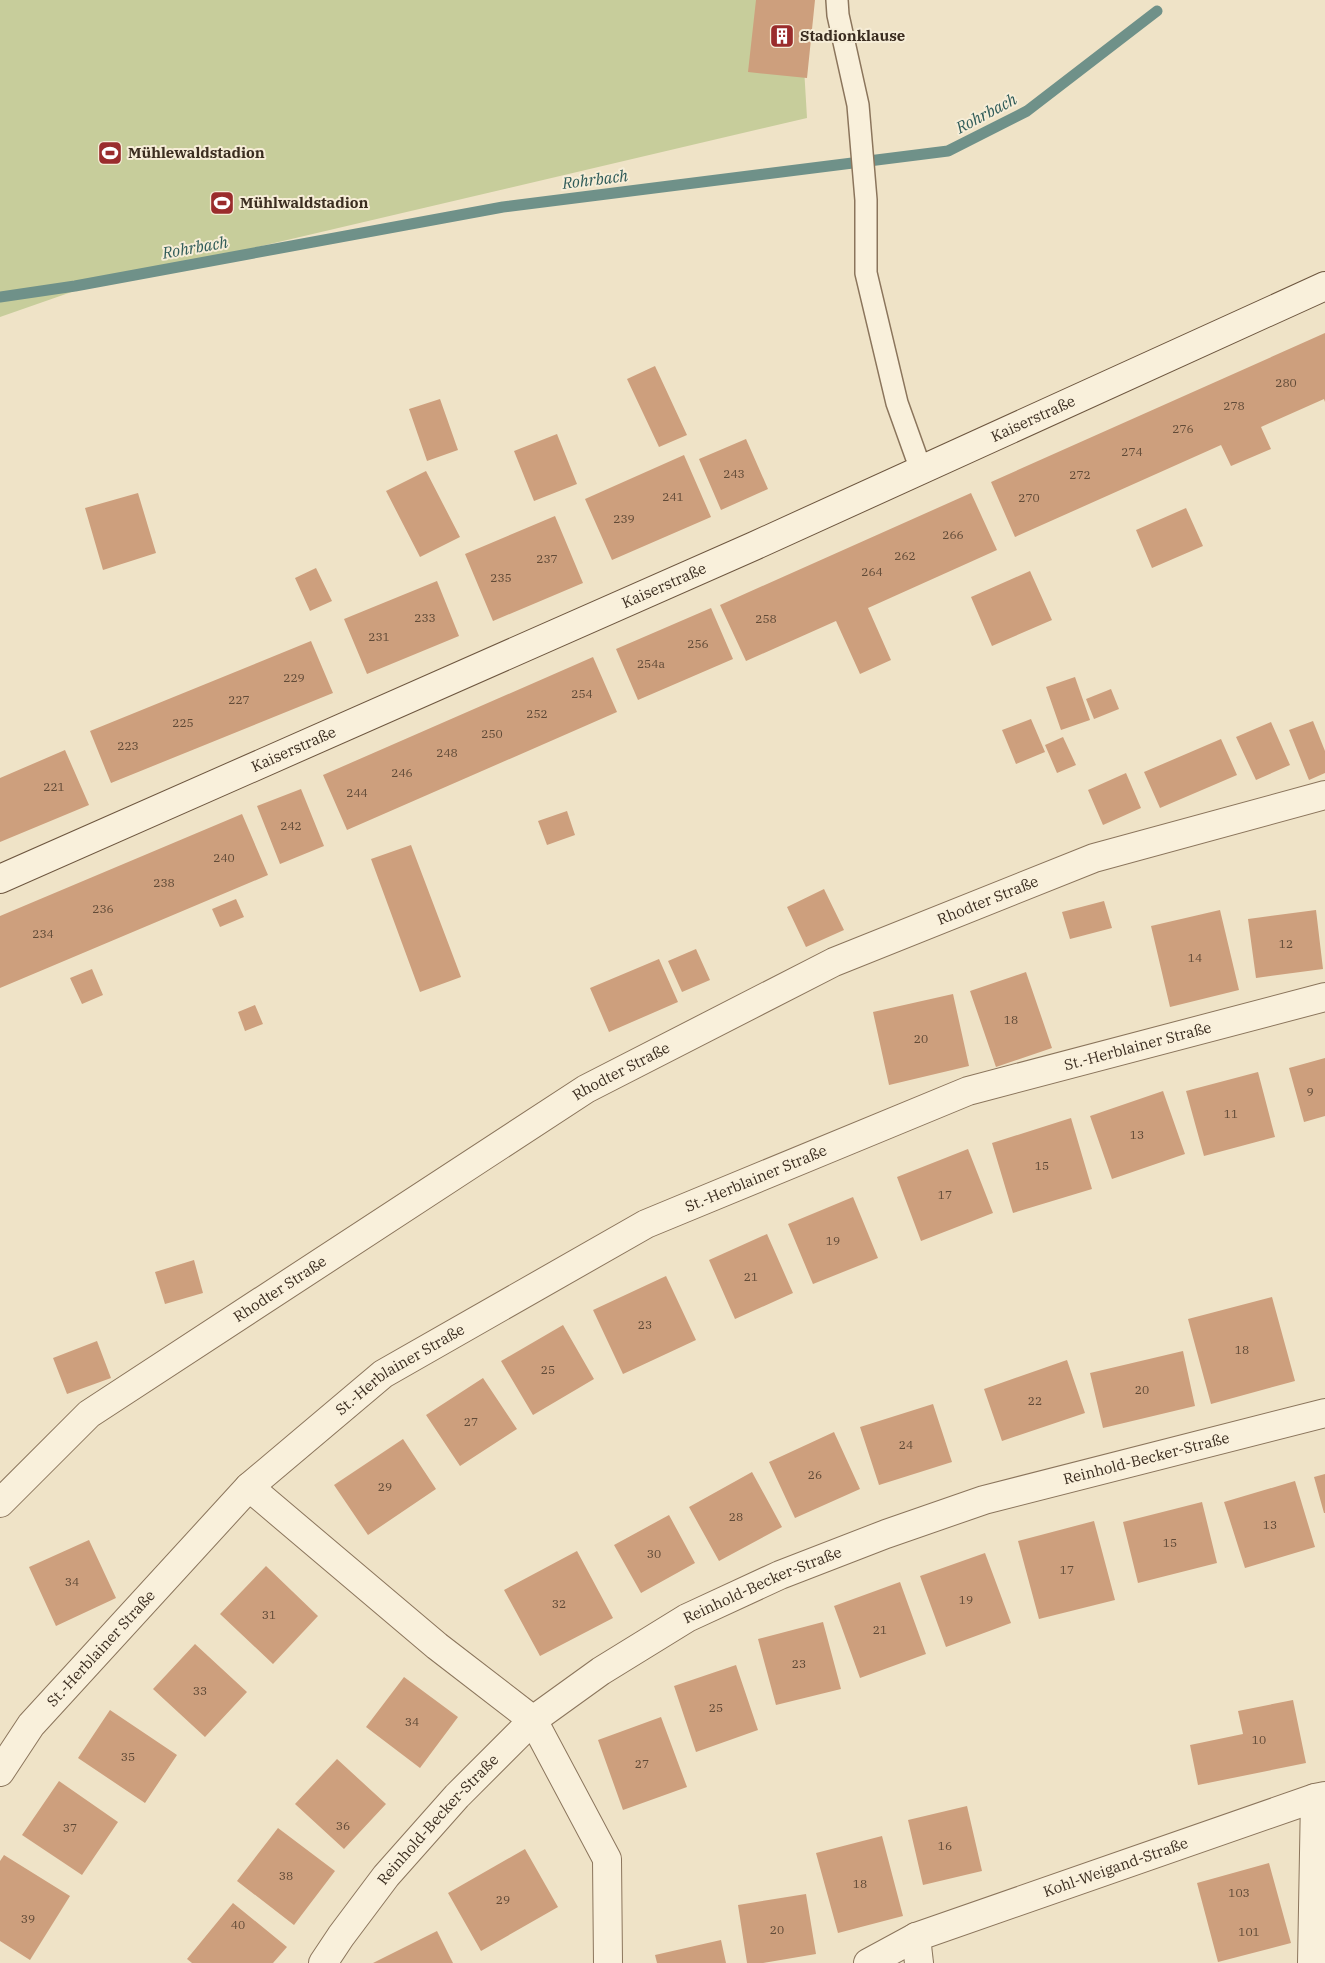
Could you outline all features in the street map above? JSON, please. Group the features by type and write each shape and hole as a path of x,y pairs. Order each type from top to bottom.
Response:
{"street":[{"name":"Kaiserstraße","path":"0,879 735,555 1325,286"},
{"name":"Rhodter Straße","path":"0,1503 89,1414 586,1089 834,962 1094,858 1325,795"},
{"name":"St.-Herblainer Straße","path":"0,1772 31,1726 249,1487 383,1374 646,1224 968,1091 1325,997"},
{"name":"Reinhold-Becker-Straße","path":"323,1963 386,1876 457,1796 533,1720 601,1671 687,1618 780,1575 886,1534 984,1500 1325,1413"},
{"path":"249,1487 437,1646 533,1720 607,1860 608,1963"},
{"name":"Kohl-Weigand-Straße","path":"868,1963 918,1950 1320,1797 1312,1963"}],"lane":[{"path":"836,0 858,105 866,200 866,273 898,403 921,470"}],"green space":[{"name":"Mühlwaldstadion","path":"0,0 800,0 807,118 83,288 0,317"}],"building":[{"name":"Stadionklause","path":"756,0 815,0 807,78 748,72"},
{"path":"1325,333 1325,402 1324,399 1261,427 1271,449 1231,466 1221,445 1015,537 991,482"},
{"path":"655,366 687,435 659,447 627,379"},
{"path":"440,399 458,450 427,461 409,409"},
{"path":"557,434 577,484 534,501 514,451"},
{"path":"746,439 768,489 721,510 699,459"},
{"path":"684,455 711,517 612,560 585,499"},
{"path":"426,471 460,537 420,557 386,491"},
{"path":"138,493 156,553 103,570 85,508"},
{"path":"971,493 997,550 868,608 891,660 860,674 836,621 746,661 720,605"},
{"path":"1186,508 1203,546 1152,568 1136,530"},
{"path":"555,516 583,583 493,621 465,554"},
{"path":"316,568 332,601 310,611 295,578"},
{"path":"1030,571 1052,620 992,646 971,597"},
{"path":"437,581 459,636 367,674 344,619"},
{"path":"711,608 733,659 638,700 616,649"},
{"path":"311,641 333,693 111,783 90,731"},
{"path":"593,657 617,712 347,830 323,775"},
{"path":"1075,677 1090,720 1061,730 1046,687"},
{"path":"1111,689 1119,709 1094,719 1086,699"},
{"path":"1031,719 1045,752 1016,764 1002,730"},
{"path":"1313,721 1325,751 1325,773 1309,780 1289,730"},
{"path":"1271,722 1290,765 1256,780 1236,737"},
{"path":"1063,737 1076,765 1057,773 1045,745"},
{"path":"1221,739 1237,775 1160,808 1144,772"},
{"path":"65,750 89,805 0,842 0,778"},
{"path":"1126,773 1141,808 1103,825 1088,790"},
{"path":"301,789 324,846 280,864 257,806"},
{"path":"567,811 575,835 547,845 538,821"},
{"path":"242,814 268,875 0,988 0,916"},
{"path":"411,845 461,977 420,992 371,859"},
{"path":"824,889 844,930 806,947 787,907"},
{"path":"236,899 244,917 220,927 212,909"},
{"path":"1104,901 1112,928 1070,939 1062,912"},
{"path":"1220,910 1239,990 1170,1007 1151,926"},
{"path":"1316,910 1323,969 1256,978 1248,919"},
{"path":"696,949 710,980 682,992 668,961"},
{"path":"659,959 678,1002 609,1032 590,988"},
{"path":"92,969 103,995 82,1004 70,978"},
{"path":"1026,972 1052,1048 996,1067 970,991"},
{"path":"953,994 969,1066 889,1085 873,1012"},
{"path":"255,1005 263,1024 245,1031 238,1012"},
{"path":"1325,1058 1325,1116 1304,1122 1289,1068"},
{"path":"1258,1072 1275,1137 1204,1156 1186,1091"},
{"path":"1163,1091 1185,1154 1112,1179 1090,1116"},
{"path":"1071,1118 1092,1189 1013,1213 992,1143"},
{"path":"968,1149 993,1213 921,1241 897,1177"},
{"path":"853,1197 878,1258 813,1284 788,1224"},
{"path":"767,1234 793,1293 735,1319 709,1260"},
{"path":"194,1260 203,1293 165,1304 155,1272"},
{"path":"666,1276 696,1340 623,1374 593,1310"},
{"path":"1272,1297 1295,1381 1211,1404 1188,1319"},
{"path":"563,1325 594,1379 533,1415 501,1361"},
{"path":"97,1341 111,1378 67,1394 53,1358"},
{"path":"1183,1351 1195,1406 1103,1428 1090,1373"},
{"path":"1067,1360 1085,1413 1002,1441 984,1389"},
{"path":"483,1378 517,1429 460,1466 426,1415"},
{"path":"933,1404 952,1462 879,1485 860,1427"},
{"path":"834,1432 860,1489 795,1518 769,1462"},
{"path":"403,1439 436,1489 368,1535 334,1485"},
{"path":"752,1472 782,1527 719,1561 689,1507"},
{"path":"1325,1474 1325,1513 1324,1513 1314,1477"},
{"path":"1295,1481 1315,1547 1245,1568 1224,1502"},
{"path":"1202,1502 1217,1563 1138,1583 1123,1522"},
{"path":"669,1515 695,1563 641,1593 614,1545"},
{"path":"1094,1521 1115,1600 1039,1619 1018,1541"},
{"path":"89,1540 116,1598 56,1626 29,1567"},
{"path":"577,1551 613,1618 540,1656 504,1590"},
{"path":"985,1553 1011,1623 946,1647 920,1576"},
{"path":"266,1566 318,1616 273,1664 220,1614"},
{"path":"900,1582 926,1654 860,1678 834,1606"},
{"path":"823,1622 841,1689 776,1705 758,1639"},
{"path":"195,1644 247,1692 205,1737 153,1689"},
{"path":"736,1665 758,1730 696,1752 674,1686"},
{"path":"404,1677 458,1717 420,1768 366,1727"},
{"path":"1293,1700 1306,1763 1198,1785 1190,1745 1243,1734 1238,1711"},
{"path":"110,1710 177,1755 145,1803 78,1758"},
{"path":"661,1717 687,1787 623,1810 598,1740"},
{"path":"337,1759 386,1804 344,1849 295,1804"},
{"path":"59,1781 118,1822 82,1875 22,1835"},
{"path":"967,1806 982,1871 923,1885 908,1820"},
{"path":"278,1828 335,1871 294,1925 237,1881"},
{"path":"882,1836 903,1916 838,1933 816,1853"},
{"path":"525,1849 558,1907 481,1951 448,1893"},
{"path":"4,1855 70,1896 30,1960 0,1941 0,1861"},
{"path":"1269,1863 1291,1943 1218,1962 1197,1883"},
{"path":"806,1894 816,1954 763,1963 747,1963 738,1905"},
{"path":"233,1903 287,1947 273,1963 192,1963 187,1959"},
{"path":"437,1931 453,1963 373,1963"},
{"path":"721,1940 726,1963 657,1963 655,1955"}],"waterway":[{"name":"Rohrbach","path":"0,297 75,286 503,207 948,151 1027,111 1157,11"}],"place":[{"name":"Stadionklause","path":"782,36"},
{"name":"Mühlewaldstadion","path":"110,153"},
{"name":"Mühlwaldstadion","path":"222,203"}]}
